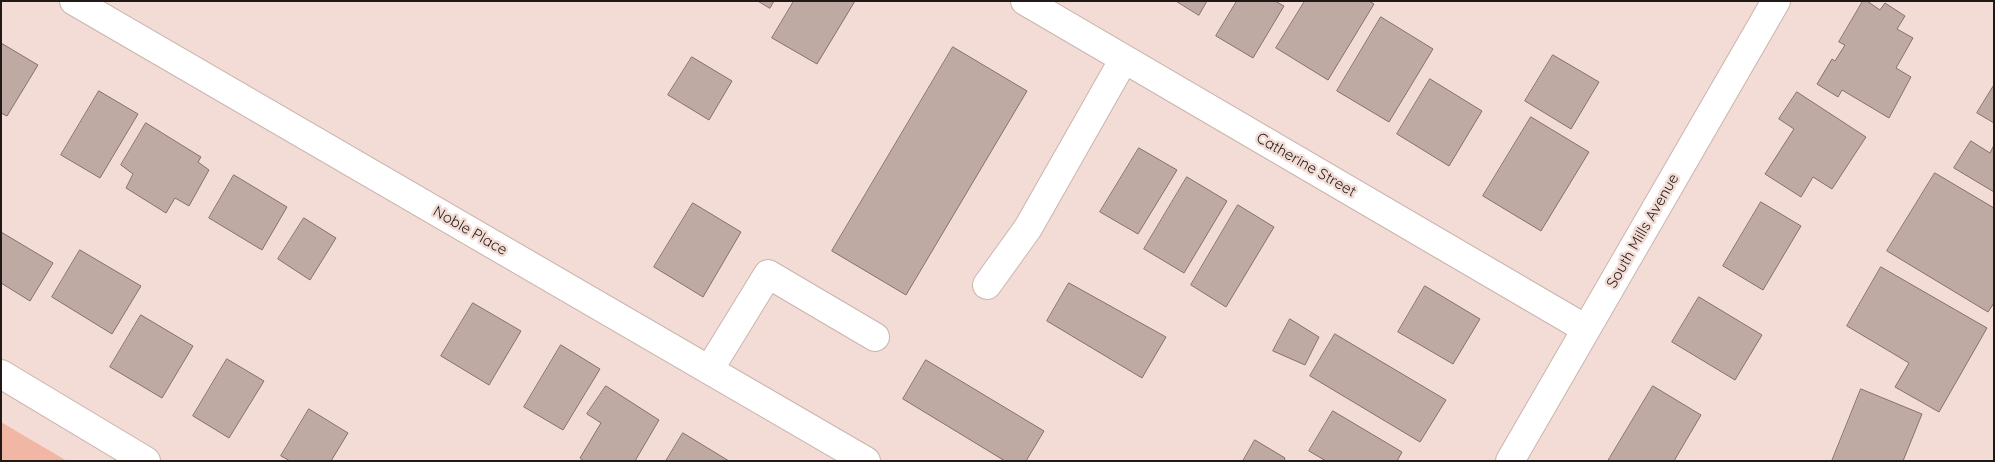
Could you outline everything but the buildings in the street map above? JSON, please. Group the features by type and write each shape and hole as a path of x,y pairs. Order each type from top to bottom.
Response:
{"street":[{"name":"Noble Place","path":"74,1 866,461"},
{"name":"Catherine Street","path":"1025,1 1586,329"},
{"name":"South Mills Avenue","path":"1510,461 1776,1"},
{"path":"987,285 1028,228 1124,60"},
{"path":"709,370 768,274 875,337"},
{"path":"1,374 146,461"}],"shaded area":[{"path":"1,422 67,461 1,461"}]}
